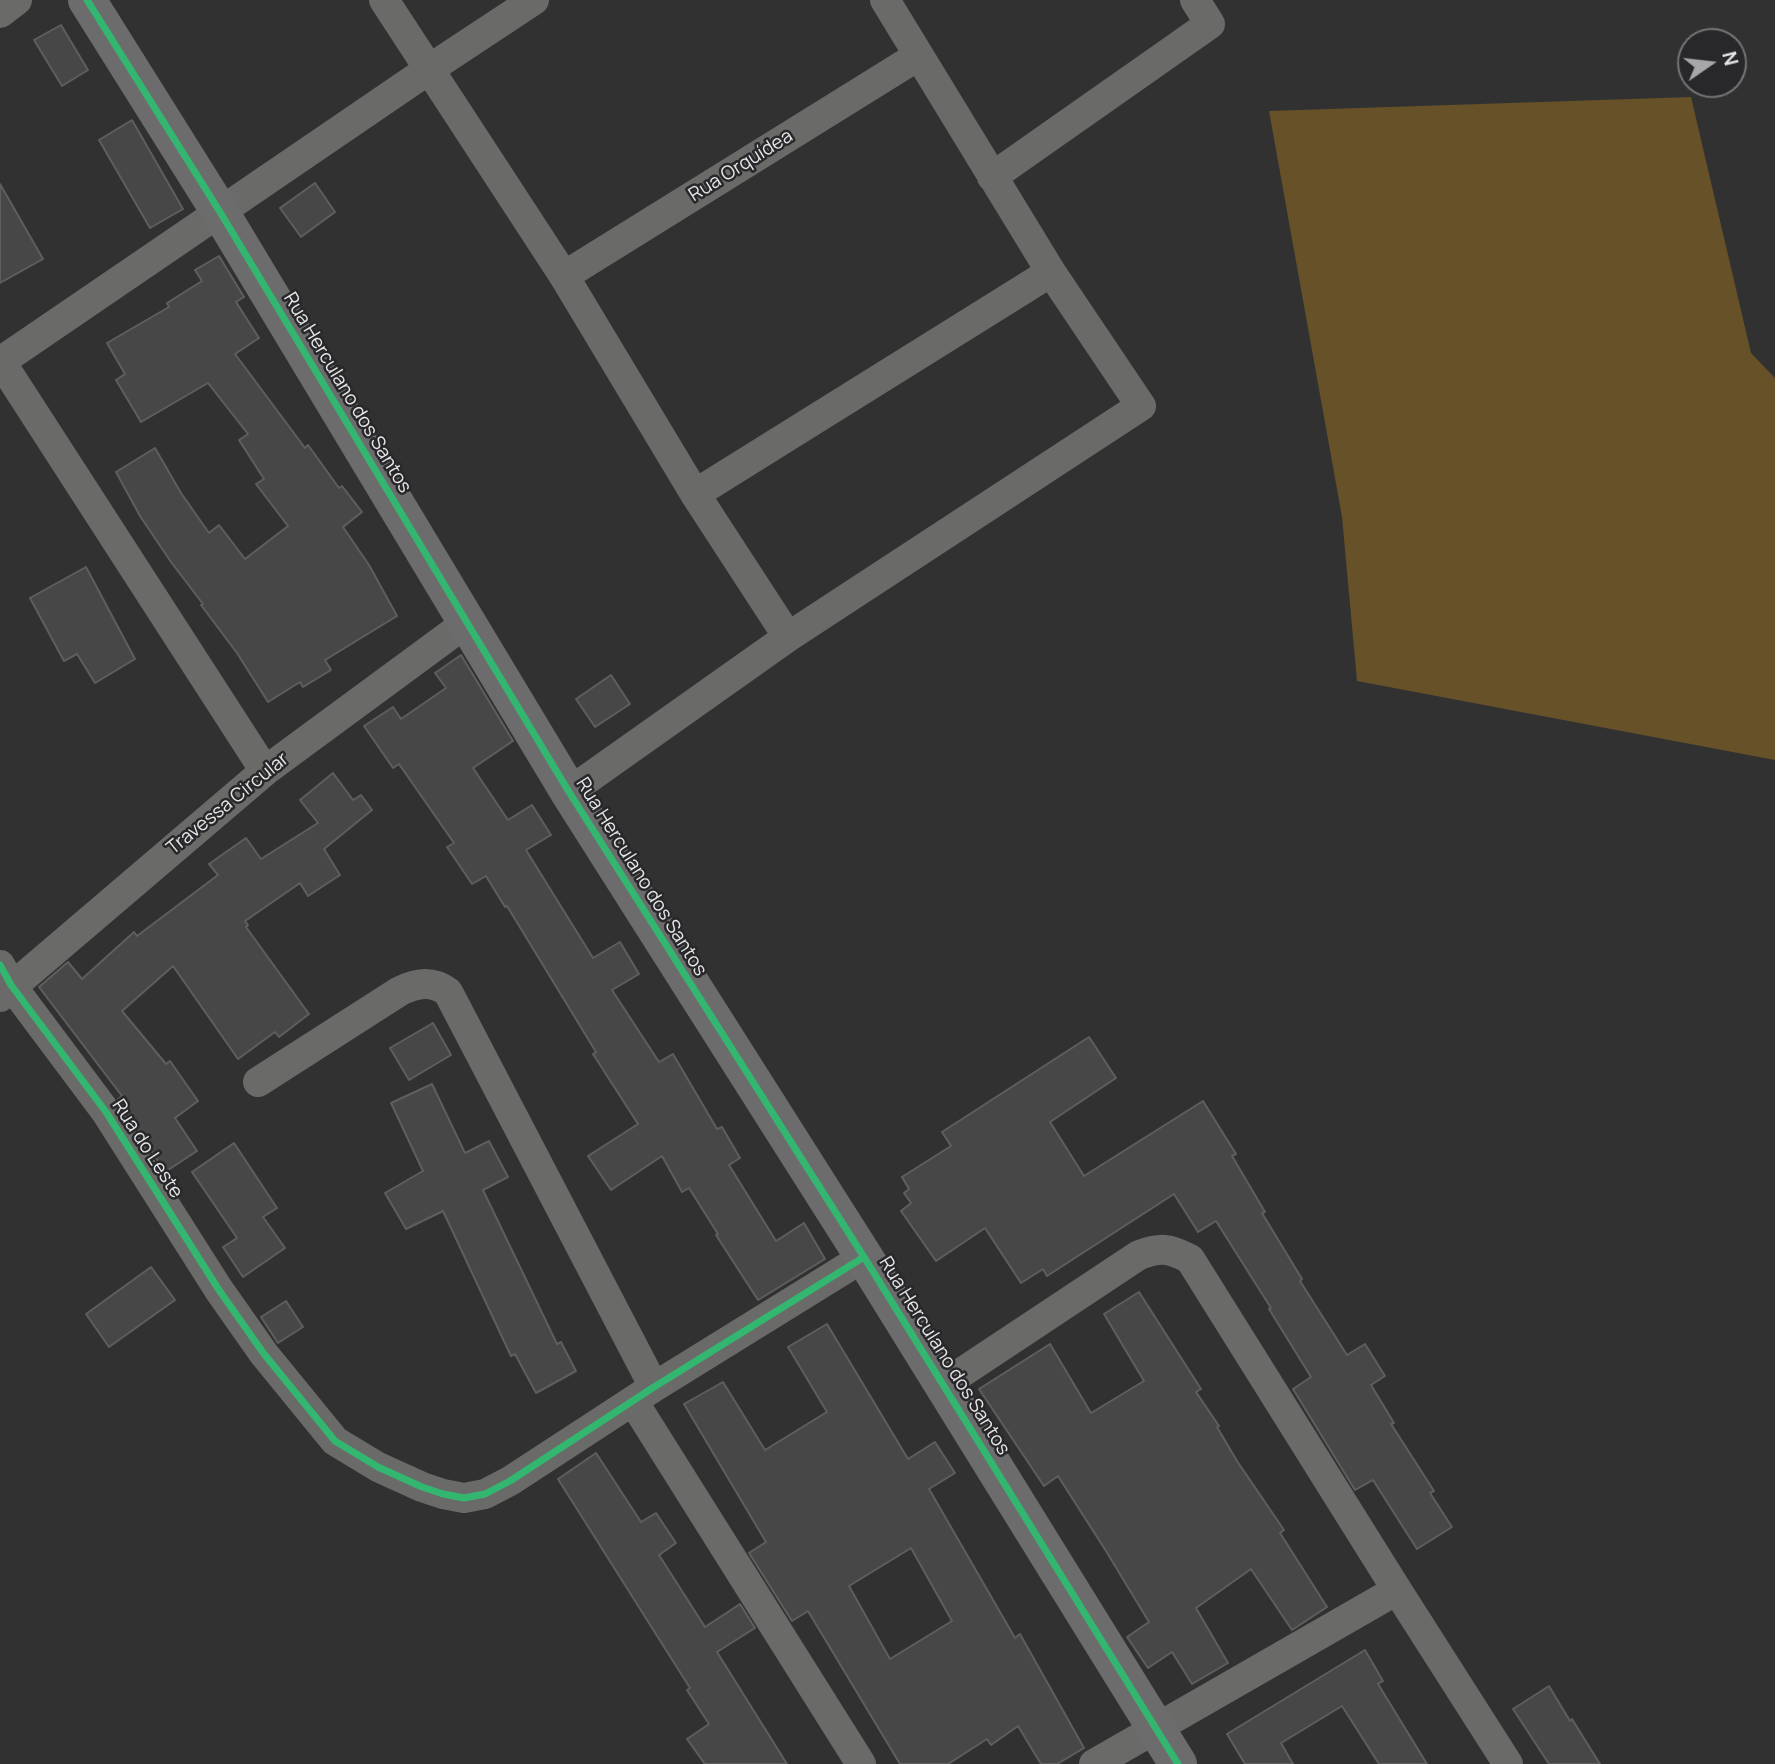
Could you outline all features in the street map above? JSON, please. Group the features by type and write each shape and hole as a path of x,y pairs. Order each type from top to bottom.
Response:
{"street":[{"path":"0,13 17,0"},
{"name":"Rua Herculano dos Santos","path":"87,0 220,212 569,792 864,1257 1178,1764"},
{"path":"384,0 564,276 695,494 788,637"},
{"path":"265,771 0,362 534,0"},
{"path":"569,792 788,637 1141,405 1051,272 884,0"},
{"path":"992,177 1210,24 1195,0"},
{"name":"Rua Orquídea","path":"564,276 918,56"},
{"path":"695,494 1051,272"},
{"name":"Travessa Circular","path":"4,983 265,771 466,623"},
{"name":"Rua do Leste","path":"4,983 106,1112 264,1354 335,1441 378,1467 422,1488 464,1498 485,1494 510,1481 864,1257"},
{"path":"258,1082 400,991 417,984 439,985 448,992 644,1394 862,1764"},
{"path":"943,1385 1139,1255 1155,1249 1173,1250 1190,1259 1508,1764"},
{"path":"1094,1764 1396,1590"}],"shaded area":[{"path":"1691,98 1751,353 1775,378 1775,760 1357,681 1342,517 1269,111"}],"building":[{"path":"61,25 88,70 62,86 34,40"},
{"path":"132,120 183,209 150,228 99,140"},
{"path":"315,183 335,212 301,237 280,208"},
{"path":"0,184 43,259 0,283"},
{"path":"219,256 244,297 236,302 259,338 235,354 305,448 308,445 339,488 342,486 362,512 343,527 369,565 397,616 325,660 331,670 303,687 300,682 268,702 237,653 140,516 116,472 155,448 181,493 209,533 219,525 245,559 288,526 256,484 264,479 239,440 248,434 208,383 141,422 116,380 125,374 107,343 169,307 167,303 202,281 195,270"},
{"path":"86,567 135,659 95,683 77,654 64,661 30,598"},
{"path":"461,655 513,741 473,768 508,820 532,805 551,835 526,850 593,958 620,942 639,974 612,990 659,1062 673,1054 717,1129 722,1127 740,1158 729,1165 776,1241 804,1223 825,1259 758,1300 689,1188 682,1192 662,1156 611,1190 588,1156 638,1124 593,1054 596,1052 507,906 505,907 486,876 472,884 447,847 454,843 399,764 393,768 364,726 393,707 401,719 446,688 435,673"},
{"path":"611,675 630,704 595,727 576,699"},
{"path":"333,773 353,800 361,795 372,810 324,849 340,875 308,896 300,883 245,921 248,925 246,927 309,1014 279,1037 275,1032 238,1059 173,966 122,1011 166,1064 170,1061 198,1101 175,1118 197,1151 165,1172 118,1099 122,1096 39,987 68,962 82,979 134,932 137,936 218,875 209,864 246,838 261,859 318,823 300,800"},
{"path":"433,1023 451,1055 409,1080 390,1048"},
{"path":"1089,1037 1116,1078 1050,1122 1084,1176 1203,1101 1236,1154 1232,1156 1265,1212 1262,1213 1302,1279 1300,1281 1347,1355 1365,1344 1385,1376 1371,1385 1394,1423 1391,1424 1434,1491 1430,1493 1452,1527 1417,1549 1373,1480 1355,1490 1293,1389 1311,1377 1269,1309 1271,1308 1216,1221 1198,1232 1174,1194 1047,1276 1043,1269 1021,1283 985,1228 936,1261 901,1211 911,1203 904,1193 909,1189 902,1177 951,1146 942,1132"},
{"path":"432,1084 465,1153 489,1141 508,1177 483,1190 557,1344 561,1342 576,1371 536,1393 515,1354 511,1356 443,1211 406,1229 385,1193 423,1171 391,1103"},
{"path":"234,1143 277,1208 263,1217 285,1248 243,1277 223,1247 237,1238 192,1172"},
{"path":"151,1267 175,1300 109,1347 86,1314"},
{"path":"1139,1292 1201,1389 1196,1392 1219,1426 1217,1427 1237,1461 1284,1530 1280,1533 1327,1607 1292,1630 1251,1569 1196,1608 1228,1663 1192,1684 1172,1652 1148,1668 1127,1637 1149,1622 1106,1551 1058,1476 1044,1486 979,1389 1050,1344 1091,1413 1144,1381 1104,1314"},
{"path":"286,1301 303,1327 278,1343 261,1317"},
{"path":"827,1324 908,1459 935,1442 955,1473 929,1489 1015,1638 1020,1634 1084,1748 1057,1764 1041,1764 1018,1726 991,1745 987,1739 948,1764 900,1764 808,1611 792,1621 749,1553 766,1542 684,1404 723,1382 765,1450 827,1412 788,1347","holes":["911,1548 952,1621 890,1659 849,1586"]},
{"path":"596,1453 641,1522 656,1513 676,1543 659,1555 705,1627 740,1604 755,1628 717,1652 787,1764 705,1764 687,1739 709,1724 687,1690 690,1688 558,1479"},
{"path":"1365,1650 1383,1681 1378,1684 1427,1764 1379,1764 1342,1706 1281,1743 1293,1764 1245,1764 1227,1734"},
{"path":"1549,1686 1600,1764 1549,1764 1513,1709"}],"cycle path":[{"path":"87,0 220,212 569,792 864,1257 1178,1764"},
{"path":"0,965 11,985 106,1112 219,1290 264,1354 335,1441 378,1467 422,1487 464,1498 485,1494 510,1481 654,1387 864,1257"}]}
